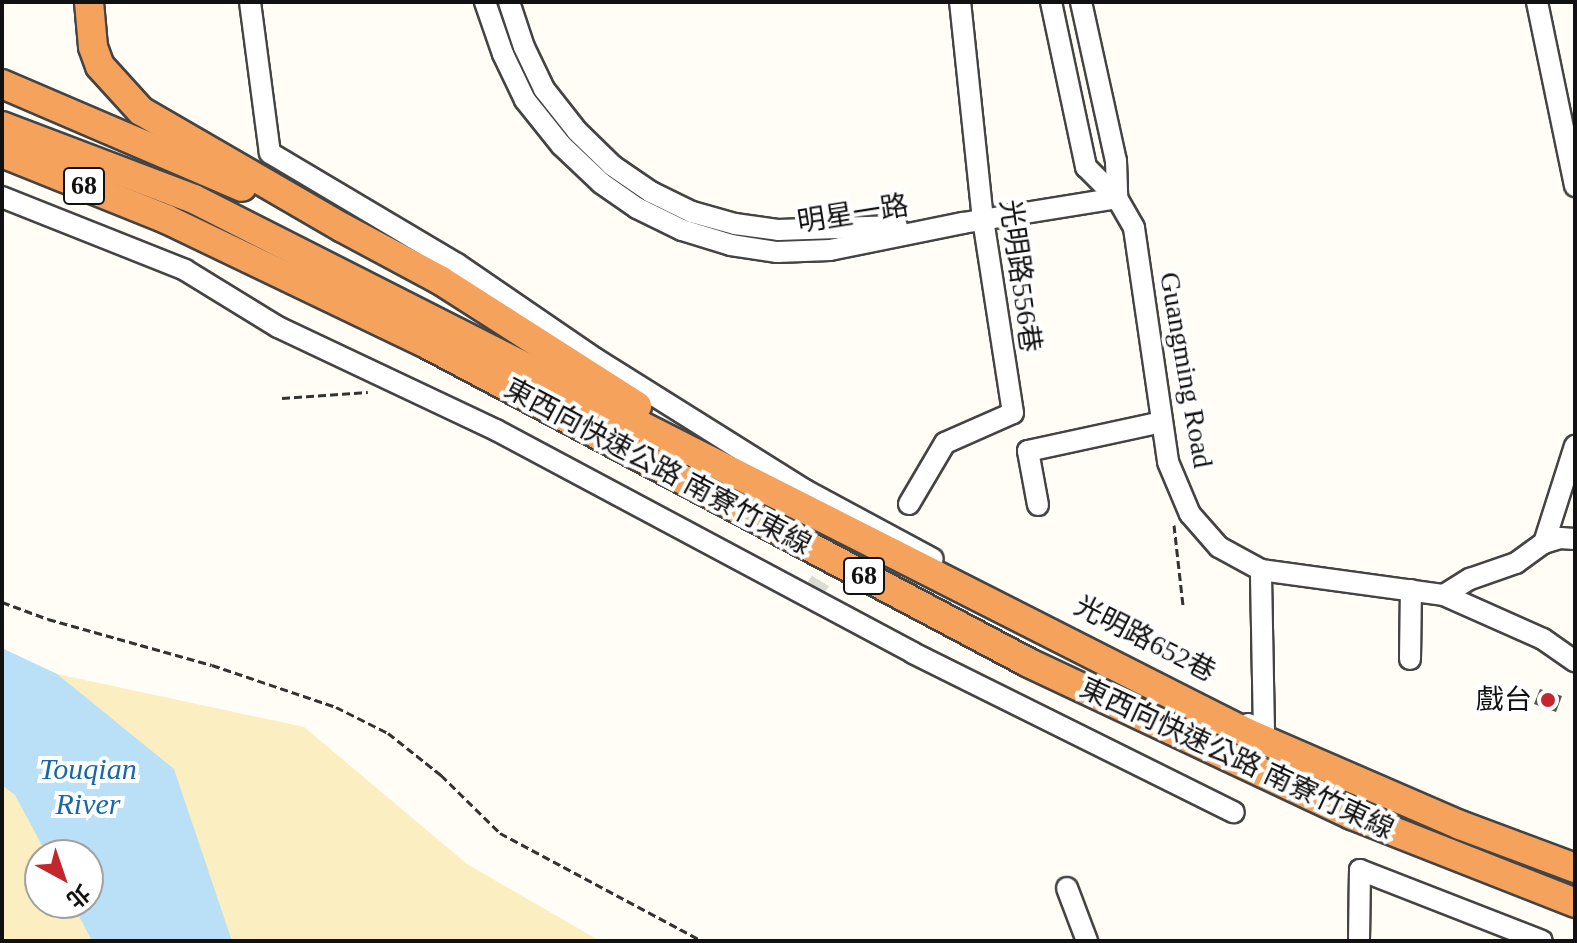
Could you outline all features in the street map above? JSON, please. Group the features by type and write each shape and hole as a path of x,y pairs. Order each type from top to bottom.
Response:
{"highway":[{"path":"89,2 93,47 100,66 141,111 452,287 737,474"},
{"path":"2,84 343,228"},
{"name":"東西向快速公路 南寮竹東線","path":"2,126 194,199 1245,732 1460,825 1575,868"},
{"name":"東西向快速公路 南寮竹東線","path":"2,153 166,219 425,343 1029,663 1352,815 1575,903"},
{"path":"2,169 166,219"}],"street":[{"name":"光明路652巷","path":"250,2 270,153 457,264 708,431 858,519 1264,732 1261,570"},
{"name":"明星一路","path":"485,2 503,54 525,100 561,145 601,183 637,208 682,230 731,245 777,252 830,250 1117,198"},
{"name":"明星一路","path":"509,2 524,47 544,89 577,131 613,166 651,192 692,212 735,224 778,230 973,222"},
{"name":"光明路556巷","path":"909,504 945,443 1013,413 973,222 960,2"},
{"name":"Guangming Road","path":"1083,2 1116,161 1117,198"},
{"path":"1537,2 1575,186"},
{"name":"Guangming Road","path":"1054,7 1086,167 1117,198 1134,228 1168,462 1190,514 1219,547 1261,570 1444,595 1543,639 1575,661"},
{"path":"2,197 185,270 278,327 496,430 913,653 1234,812"},
{"path":"1038,505 1028,451 1162,422"},
{"path":"1544,543 1575,446"},
{"path":"1444,595 1470,579 1516,563 1544,543 1560,538 1575,539"},
{"path":"1410,659 1411,590"},
{"path":"1359,941 1360,870 1542,941"},
{"path":"1067,888 1087,941"}],"path":[{"path":"282,398 364,391 375,393"},
{"path":"1174,525 1183,605"},
{"path":"2,602 48,619 212,665 349,714 388,733 441,775 500,833 702,941"}],"sand":[{"path":"2,650 57,674 304,727 467,864 600,941 2,941"}],"water":[{"name":"Touqian River","path":"2,648 57,674 174,769 232,941 92,941 80,919 104,919 104,839 38,839 15,795 2,785"}],"building":[{"name":"戲台","path":"1540,689 1562,696 1556,712 1534,704"}],"tunnel":[{"path":"810,598 856,522"}],"place":[{"name":"戲台","path":"1548,700"}]}
